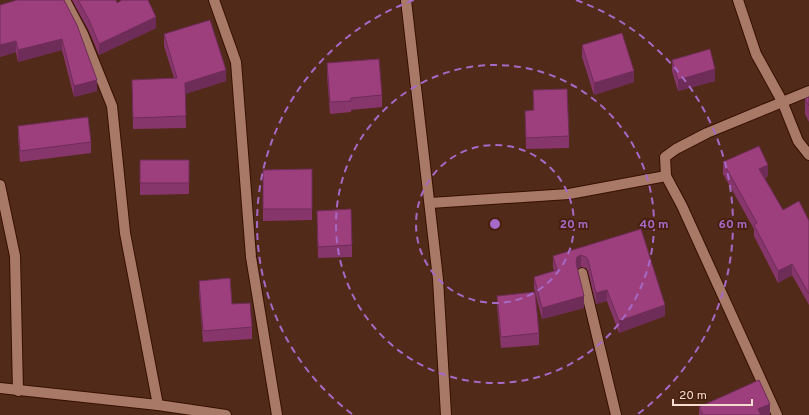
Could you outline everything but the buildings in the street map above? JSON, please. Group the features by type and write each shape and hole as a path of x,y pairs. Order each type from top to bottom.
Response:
{"street":[{"path":"65,0 83,34 112,106 125,233 158,405"},
{"path":"214,0 236,62 251,257 277,415"},
{"path":"406,0 438,279 446,415"},
{"path":"738,0 756,54 782,101 798,140 809,155"},
{"path":"777,415 682,206 666,176 665,158 676,149 782,101 809,91"},
{"path":"430,203 569,194 666,176"},
{"path":"0,185 15,256 18,391"},
{"path":"582,273 616,415"},
{"path":"0,388 158,405 226,415"}]}
